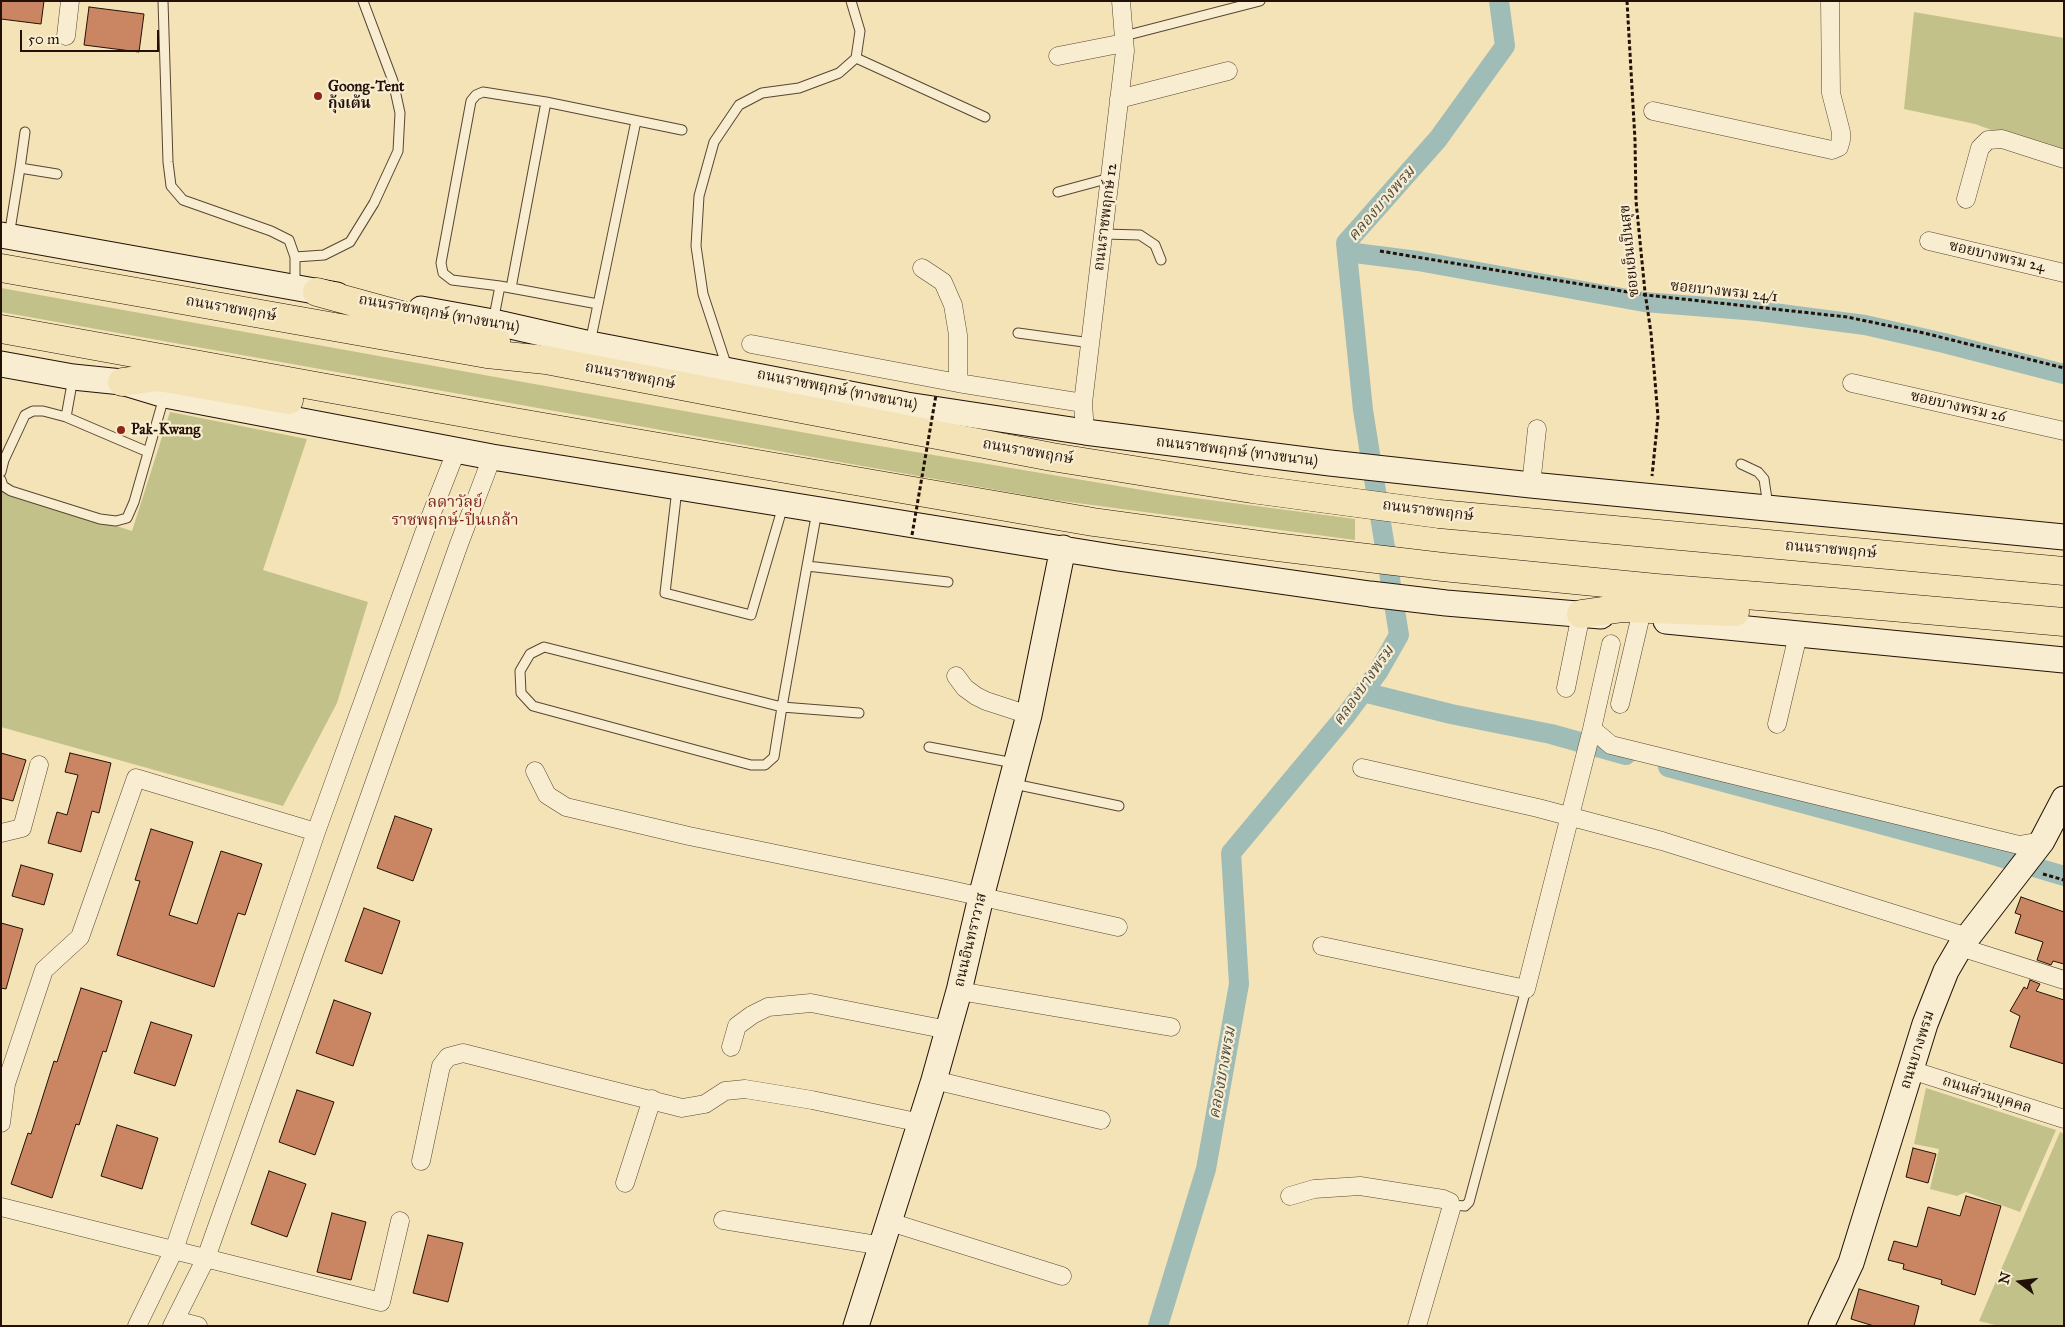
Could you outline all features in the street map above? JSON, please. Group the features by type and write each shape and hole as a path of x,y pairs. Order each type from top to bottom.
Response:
{"main road":[{"name":"ถนนราชพฤกษ์ (ทางขนาน)","path":"5,236 493,322 590,344 728,369 907,405 1085,432 1330,463 1769,509"},
{"name":"ถนนราชพฤกษ์","path":"1,268 487,354 546,360 1052,457 1252,489 1440,514 2064,571"},
{"path":"306,289 481,336 523,349 546,360"},
{"path":"1,329 514,422 1093,522 1442,567 1656,588 2064,622"},
{"path":"1,364 73,377 122,382 165,395 492,457 1063,548 1370,594 1446,603 1646,619 2063,660"},
{"path":"122,382 158,377 200,386 486,431 514,422"},
{"path":"1769,509 2064,537"},
{"name":"ถนนอินทราวาส","path":"856,1326 921,1123 959,991 981,898 1029,715 1063,548"},
{"path":"1581,614 1623,608 1800,615 1834,602"},
{"name":"ถนนบางพรม","path":"1821,1326 1851,1263 1925,1024 1946,971 1964,942 2039,844 2061,810"}],"street":[{"path":"66,36 70,1"},
{"name":"ถนนราชพฤกษ์ 12","path":"1085,432 1083,403 1119,99 1124,39 1121,1"},
{"path":"1653,111 1832,150 1839,147 1841,132 1831,93 1830,1"},
{"path":"1058,56 1124,39"},
{"path":"1119,99 1228,71"},
{"path":"1966,199 1980,148 1988,140 2002,140 2064,159"},
{"name":"ซอยบางพรม 24","path":"1929,241 2064,273"},
{"path":"922,268 943,282 953,305 958,335 958,383"},
{"path":"751,344 958,383 1083,403"},
{"name":"ซอยบางพรม 26","path":"1852,383 2064,431"},
{"path":"1531,485 1537,429"},
{"path":"137,1326 174,1250 316,832 424,533 457,449"},
{"path":"198,1326 174,1323 206,1258 458,544 492,457"},
{"path":"1566,688 1581,614"},
{"path":"1620,704 1646,619"},
{"path":"1777,724 1798,635"},
{"path":"1322,946 1526,989 1611,644"},
{"path":"956,676 965,688 986,701 1029,715"},
{"path":"1589,737 1611,745 2019,845 2039,844"},
{"path":"1,833 22,828 39,765"},
{"path":"1362,768 1662,841 1964,942 2064,980"},
{"path":"535,771 547,795 566,807 689,836 1118,927"},
{"path":"1,1123 6,1084 44,970 80,937 136,778 316,832"},
{"path":"959,991 1171,1027"},
{"path":"731,1047 737,1026 752,1015 768,1007 811,1003 948,1030"},
{"path":"421,1161 441,1066 448,1057 463,1053 682,1108 705,1104 725,1092 746,1088 921,1123"},
{"name":"ถนนส่วนบุคคล","path":"1911,1070 2064,1119"},
{"path":"934,1080 1101,1120"},
{"path":"626,1183 652,1099"},
{"path":"1290,1196 1314,1189 1360,1186 1443,1199 1450,1202 1452,1205 1417,1326"},
{"path":"1,1207 381,1302 400,1221"},
{"path":"723,1220 883,1246"},
{"path":"890,1222 1062,1276"}],"lane":[{"path":"163,1 168,162 171,186 183,200 271,231 289,240 306,289"},
{"path":"295,257 324,255 350,242 374,203 398,151 400,114 395,89 363,1"},
{"path":"728,369 703,294 696,246 699,196 714,142 739,105 762,93 800,88 839,73 856,58 860,31 852,1"},
{"path":"1124,39 1260,1"},
{"path":"856,58 985,117"},
{"path":"598,304 500,286 452,280 443,273 441,263 471,101 482,92 546,102 682,130"},
{"path":"511,288 546,102"},
{"path":"590,344 636,121"},
{"path":"5,236 20,168 25,132"},
{"path":"20,168 57,174"},
{"path":"1058,192 1110,178"},
{"path":"1104,234 1140,235 1155,245 1161,260"},
{"path":"493,322 500,286"},
{"path":"1018,333 1091,343"},
{"path":"66,417 73,377"},
{"path":"1,480 3,486 11,491 100,518 116,520 127,518 134,502 165,395"},
{"path":"1,472 4,460 25,415 32,411 43,411 66,417 148,452"},
{"path":"1742,464 1758,472 1764,479 1769,509"},
{"path":"678,486 666,593 751,615 784,503"},
{"path":"817,509 782,707 774,756 765,765 751,765 534,706 521,693 520,671 530,654 544,647 782,707 859,713"},
{"path":"807,566 948,582"},
{"path":"929,747 1118,806"},
{"path":"1452,1205 1465,1206 1469,1202 1526,989"}],"path":[{"name":"ซอยเย็นเป็นสุข","path":"1627,1 1635,140 1636,201 1652,334 1658,417 1656,454 1648,497"},
{"name":"ซอยบางพรม 24/1","path":"1380,251 1646,296 1847,317 1924,333 2064,368"},
{"path":"912,535 936,395"}],"shaded area":[{"path":"1914,12 2064,38 2064,154 2055,153 1975,124 1904,109"},
{"path":"1,288 862,443 1172,495 1355,519 1355,540 1047,499 1,312"},
{"path":"170,412 307,439 263,570 368,602 337,703 283,806 1,727 1,489 132,531"},
{"path":"1926,1088 2056,1130 2020,1212 1966,1192 1957,1196 1930,1189 1939,1149 1914,1144"},
{"path":"2060,1132 2064,1134 2064,1326 1999,1326 1979,1321"}],"building":[{"path":"1,1 44,1 41,24 1,19"},
{"path":"89,7 144,14 139,52 84,45"},
{"path":"1,753 26,760 13,801 1,798"},
{"path":"70,753 111,763 99,813 92,811 81,852 48,843 57,812 67,815 78,775 65,772"},
{"path":"395,816 432,829 413,881 377,868"},
{"path":"151,829 193,842 169,915 197,924 221,851 262,864 245,915 238,913 214,987 117,955 140,881 135,880"},
{"path":"21,865 53,874 44,905 12,896"},
{"path":"2021,897 2064,912 2064,964 2053,961 2051,965 2037,960 2043,942 2015,933 2021,915 2015,913"},
{"path":"364,908 400,921 382,974 345,961"},
{"path":"1,923 23,929 6,989 1,988"},
{"path":"2030,980 2040,984 2036,991 2064,1000 2064,1064 2010,1047 2020,1016 2010,1011 2024,987 2027,989"},
{"path":"81,988 122,1001 106,1052 103,1051 79,1125 76,1124 52,1198 11,1184 28,1133 31,1134 54,1061 57,1062"},
{"path":"334,1000 371,1013 353,1066 316,1053"},
{"path":"151,1022 192,1035 175,1086 134,1073"},
{"path":"297,1090 334,1102 315,1155 279,1142"},
{"path":"117,1125 158,1138 142,1189 101,1176"},
{"path":"1913,1148 1936,1154 1928,1183 1906,1177"},
{"path":"269,1171 306,1184 287,1237 251,1224"},
{"path":"1966,1196 2001,1206 1975,1295 1941,1284 1942,1280 1903,1269 1904,1264 1888,1260 1894,1241 1917,1247 1928,1207 1960,1216"},
{"path":"332,1213 366,1222 351,1280 317,1272"},
{"path":"428,1235 463,1243 448,1302 413,1293"},
{"path":"1859,1289 1919,1306 1914,1326 1874,1326 1851,1319"}],"waterway":[{"name":"คลองบางพรม","path":"1158,1326 1206,1169 1239,984 1231,853 1346,715 1378,672 1399,635 1363,410 1346,243 1438,139 1505,46 1499,1"},
{"path":"1347,252 1418,261 1644,302 1758,311 1865,325 2064,374"},
{"path":"1363,692 1451,714 1551,734 1626,755"},
{"path":"1668,767 1973,849 2064,876"}],"place":[{"name":"Goong-Tent กุ้งเต้น","path":"318,96"},
{"name":"Pak-Kwang","path":"121,430"}],"district":[{"name":"ลดาวัลย์ ราชพฤกษ์-ปิ่นเกล้า","path":"455,512"}]}
